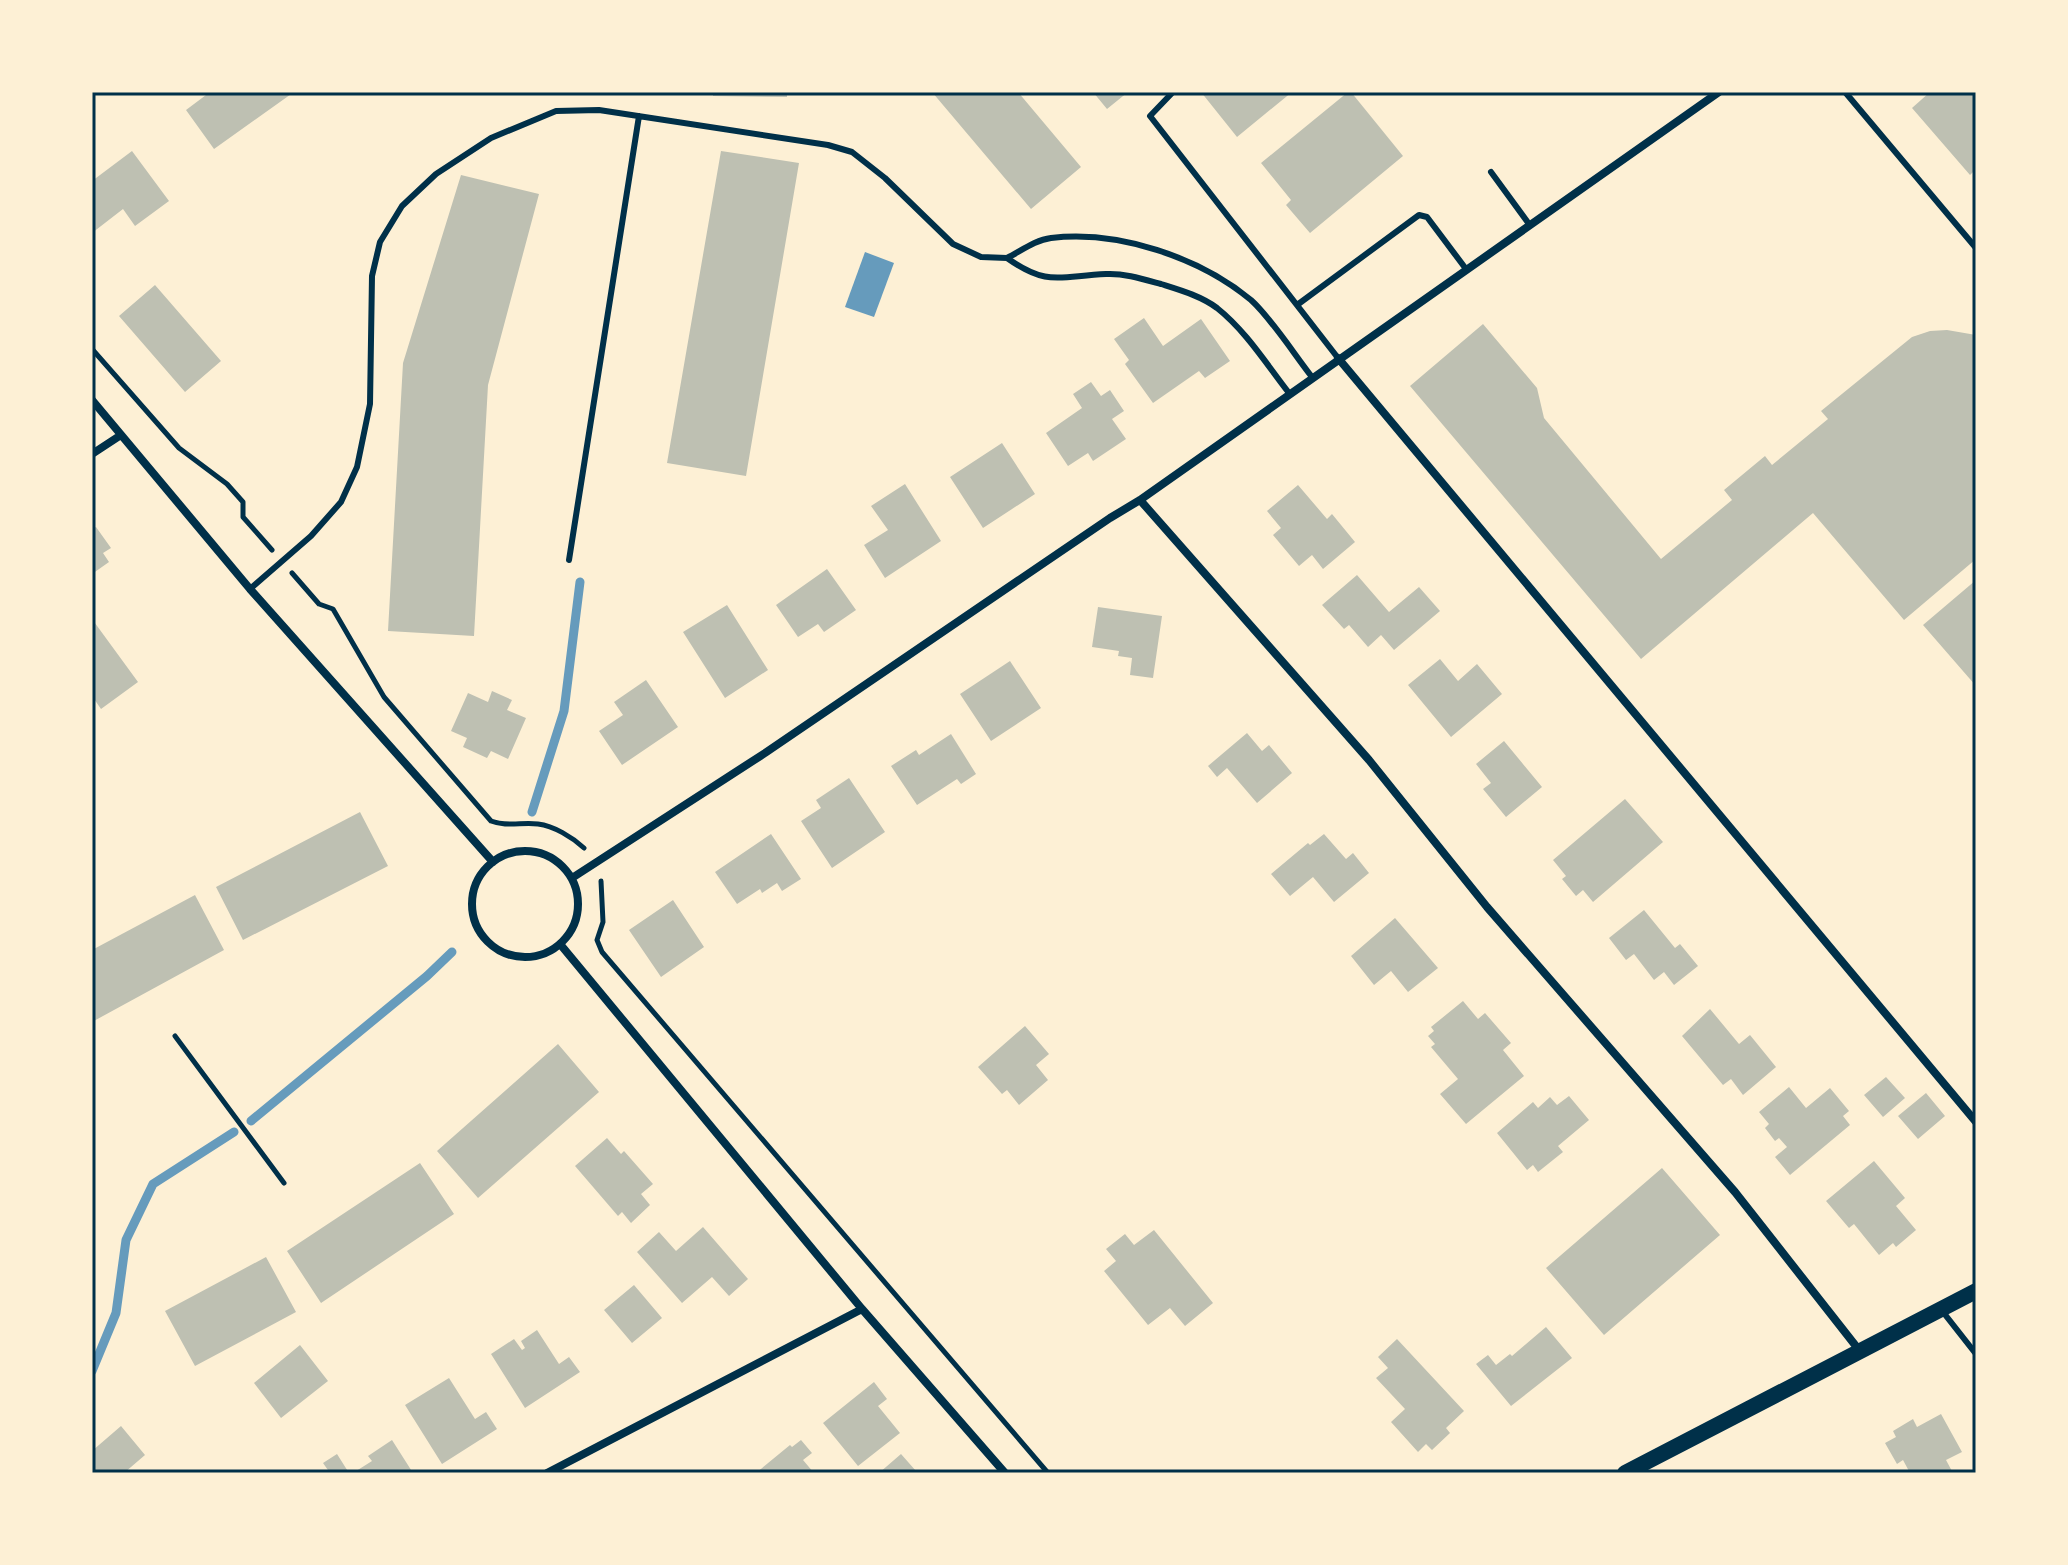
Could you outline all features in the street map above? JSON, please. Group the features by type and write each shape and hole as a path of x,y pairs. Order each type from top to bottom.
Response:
{"main road":[{"path":"1626,1473 1976,1291"}],"street":[{"path":"572,878 765,753 1097,526 1140,500 1719,92"},
{"path":"1338,358 1976,1122"},
{"path":"92,400 250,589 493,862"},
{"path":"92,454 121,435"},
{"path":"1140,500 1369,760 1487,907 1735,1192 1859,1350"},
{"path":"527,851 545,855 560,864 572,878 578,895 572,930 560,944 542,954 522,957 503,952 487,941 476,924 472,905 474,889 493,862 509,853 527,851"},
{"path":"560,944 862,1309 1005,1473"},
{"path":"547,1473 862,1309"}],"lane":[{"path":"1173,92 1150,116 1338,358"},
{"path":"1845,92 1976,248"},
{"path":"250,589 283,563 341,502 357,467 370,404 372,276 380,242 402,206 436,174 491,138 556,111 599,110 828,145 852,152 885,178 953,244 981,257 1007,258 1035,242 1050,238 1094,237 1153,249 1228,284 1253,302 1312,377"},
{"path":"569,560 639,116"},
{"path":"1491,172 1529,224"},
{"path":"1297,305 1419,215 1427,217 1466,269"},
{"path":"1007,258 1030,274 1050,278 1110,273 1140,278 1195,295 1216,308 1237,328 1289,393"},
{"path":"1940,1309 1976,1354"}],"path":[{"path":"92,349 179,448 227,484 243,502 243,517 319,604 333,609 384,697 491,821 499,824 540,824 582,845 596,862 603,893 603,922 597,940 602,952 1048,1473"},
{"path":"175,1036 284,1183"}],"water":[{"path":"865,252 894,263 874,317 845,307"}],"building":[{"path":"210,92 294,92 214,149 186,110"},
{"path":"713,92 787,92 787,97 713,96"},
{"path":"932,92 1018,92 1081,167 1031,209"},
{"path":"1093,92 1128,92 1107,109"},
{"path":"1201,92 1292,92 1237,137"},
{"path":"1348,92 1403,156 1310,233 1286,205 1291,200 1261,163"},
{"path":"1930,92 1976,92 1976,169 1970,175 1912,108"},
{"path":"132,151 169,201 135,226 123,209 92,233 92,181"},
{"path":"721,151 799,163 746,476 667,463"},
{"path":"461,175 539,194 488,385 474,636 388,631 403,363"},
{"path":"155,285 221,361 185,392 119,316"},
{"path":"1144,318 1163,346 1201,319 1230,361 1205,378 1199,371 1153,403 1125,364 1129,360 1114,339"},
{"path":"1483,324 1537,388 1544,418 1661,559 1732,500 1724,490 1765,456 1772,465 1828,419 1821,411 1912,337 1947,330 1976,335 1976,559 1904,620 1813,513 1641,659 1410,386"},
{"path":"1091,382 1101,396 1110,390 1124,411 1112,419 1126,439 1093,461 1088,453 1068,466 1046,433 1082,408 1073,394"},
{"path":"1002,443 1035,494 983,528 950,477"},
{"path":"905,484 941,541 885,578 864,545 888,530 871,506"},
{"path":"1298,485 1327,519 1332,514 1355,542 1323,569 1312,555 1299,566 1273,535 1281,528 1267,511"},
{"path":"96,527 111,548 103,553 109,562 92,574 92,529"},
{"path":"827,569 856,610 824,632 818,624 798,637 776,605"},
{"path":"1357,575 1389,612 1419,587 1440,611 1394,650 1381,635 1368,647 1349,625 1344,629 1322,605"},
{"path":"1976,580 1976,686 1923,625"},
{"path":"727,605 768,670 725,698 683,632"},
{"path":"1098,607 1162,616 1153,678 1130,675 1132,658 1118,656 1119,651 1092,647"},
{"path":"92,619 138,682 101,709 92,696"},
{"path":"1440,659 1458,681 1477,664 1502,694 1451,737 1408,685"},
{"path":"1010,661 1041,708 991,741 960,694"},
{"path":"646,680 678,727 622,765 599,731 623,715 614,702"},
{"path":"492,691 512,700 507,710 526,718 508,759 491,751 487,758 463,747 467,738 451,731 468,693 488,702"},
{"path":"1247,733 1262,751 1269,745 1292,773 1257,803 1227,768 1217,777 1208,766"},
{"path":"951,734 976,774 961,784 957,779 917,805 891,766 916,750 919,755"},
{"path":"1504,741 1542,787 1506,817 1483,789 1491,783 1476,764"},
{"path":"849,778 885,832 832,868 801,821 821,808 816,800"},
{"path":"1625,799 1663,842 1593,902 1583,890 1576,896 1562,879 1566,876 1553,860"},
{"path":"360,812 388,866 243,940 216,887"},
{"path":"771,834 801,879 782,891 777,883 762,893 760,889 737,904 715,872"},
{"path":"1324,834 1346,859 1353,853 1369,873 1334,902 1313,877 1290,896 1271,874 1308,843 1310,845"},
{"path":"195,895 224,950 92,1022 92,950"},
{"path":"673,900 704,947 661,977 629,930"},
{"path":"1644,910 1675,948 1680,944 1698,966 1674,985 1664,972 1654,980 1634,954 1626,960 1609,938"},
{"path":"1395,918 1438,968 1408,992 1391,971 1374,985 1351,956"},
{"path":"1463,1001 1478,1019 1485,1013 1511,1043 1503,1050 1524,1076 1466,1124 1440,1094 1458,1079 1431,1047 1435,1044 1428,1036 1434,1031 1431,1027"},
{"path":"1710,1009 1739,1044 1750,1035 1776,1067 1743,1095 1731,1079 1723,1085 1682,1036"},
{"path":"1025,1026 1049,1054 1036,1065 1048,1080 1019,1105 1007,1090 1002,1094 978,1067"},
{"path":"558,1044 599,1092 478,1198 437,1151"},
{"path":"1886,1077 1905,1098 1883,1117 1864,1095"},
{"path":"1789,1087 1806,1108 1830,1088 1849,1111 1843,1116 1850,1125 1790,1175 1775,1157 1787,1147 1779,1138 1775,1141 1765,1128 1769,1124 1759,1112"},
{"path":"1926,1093 1945,1116 1918,1139 1898,1116"},
{"path":"1569,1096 1589,1120 1558,1146 1563,1152 1538,1172 1533,1165 1527,1170 1497,1133 1533,1102 1538,1108 1550,1097 1557,1105"},
{"path":"607,1138 621,1154 624,1151 653,1184 641,1194 650,1205 631,1223 622,1212 618,1216 575,1166"},
{"path":"1874,1161 1905,1198 1896,1206 1916,1230 1896,1247 1893,1243 1879,1255 1854,1224 1849,1228 1826,1201"},
{"path":"420,1163 454,1214 321,1303 287,1251"},
{"path":"1662,1168 1720,1235 1604,1335 1546,1268"},
{"path":"703,1227 748,1279 729,1296 712,1277 682,1303 637,1252 659,1232 676,1251"},
{"path":"1154,1230 1213,1303 1185,1326 1170,1308 1148,1325 1104,1271 1116,1261 1106,1249 1125,1234 1134,1245"},
{"path":"266,1257 296,1312 195,1366 165,1311"},
{"path":"634,1285 662,1318 632,1343 604,1310"},
{"path":"1546,1327 1572,1358 1511,1406 1476,1364 1488,1355 1496,1365 1510,1354 1512,1356"},
{"path":"537,1330 559,1364 569,1357 580,1372 525,1408 491,1354 514,1339 522,1350 525,1348 521,1341"},
{"path":"1397,1339 1464,1411 1446,1428 1450,1433 1432,1450 1426,1444 1418,1452 1391,1422 1405,1409 1376,1378 1388,1368 1378,1357"},
{"path":"300,1345 328,1381 281,1418 254,1383"},
{"path":"449,1378 475,1419 486,1412 497,1429 442,1464 405,1405"},
{"path":"874,1382 887,1399 878,1406 900,1433 858,1466 823,1423"},
{"path":"1941,1414 1962,1452 1946,1460 1953,1473 1910,1473 1903,1460 1897,1464 1885,1443 1896,1437 1893,1431 1913,1419 1917,1427"},
{"path":"121,1426 145,1455 124,1473 92,1473 92,1451"},
{"path":"392,1440 413,1473 353,1473 372,1461 368,1456"},
{"path":"801,1440 812,1453 803,1460 814,1473 756,1473 790,1445 792,1447"},
{"path":"337,1454 349,1473 330,1473 323,1463"},
{"path":"901,1454 916,1471 879,1473"}],"waterway":[{"path":"532,812 564,711 580,582"},
{"path":"251,1121 452,952"},
{"path":"92,1371 116,1313 126,1240 153,1184 234,1132"}]}
